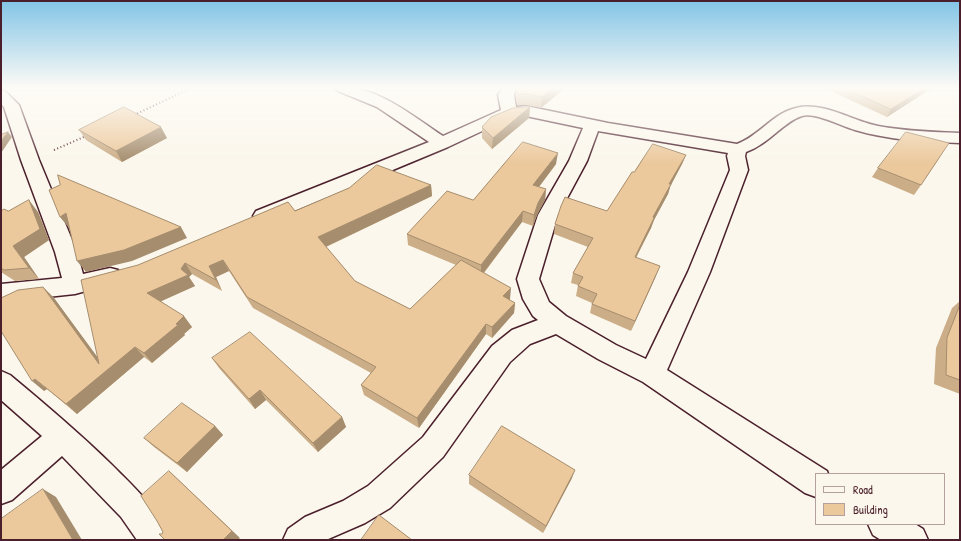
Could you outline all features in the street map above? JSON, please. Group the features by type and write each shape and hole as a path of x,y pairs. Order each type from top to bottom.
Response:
{"street":[{"path":"14,113 30,160 66,252 75,285"},
{"path":"397,113 442,143"},
{"path":"250,222 442,143 506,113"},
{"path":"537,113 592,125 738,149 755,142 779,122 799,113"},
{"path":"819,113 867,128 892,133 960,138"},
{"path":"592,125 578,162 548,215 528,279 540,309 558,323 607,352 652,374 815,481"},
{"path":"652,374 699,272 739,170 736,156 738,149"},
{"path":"1,293 75,285 129,271"},
{"path":"299,540 316,528 354,512 379,497 433,447 501,354 521,337 558,323"},
{"path":"1,383 63,437 132,506 156,540"},
{"path":"1,490 63,437"},
{"path":"886,525 912,540"}],"path":[{"path":"129,118 140,113"},
{"path":"30,160 86,136"}],"building":[{"path":"112,113 136,113 161,127 116,151 79,130"},
{"path":"500,113 523,113 493,138 482,127 491,117"},
{"path":"8,132 1,141 1,135"},
{"path":"906,132 949,143 921,185 878,168"},
{"path":"523,142 558,153 533,185 546,189 538,203 534,215 523,211 481,265 407,234 447,191 473,200"},
{"path":"653,144 686,155 669,184 671,184 653,217 654,218 635,257 660,266 635,321 592,304 597,294 578,286 583,277 573,273 593,238 555,224 565,197 607,211 632,172 634,172"},
{"path":"377,165 431,185 318,237 355,281 410,309 461,260 511,288 503,296 515,303 492,327 486,324 417,418 361,385 376,367 247,297 223,260 209,266 216,280 185,263 181,269 188,275 147,293 184,316 176,324 178,325 144,353 135,347 66,404 35,379 32,381 1,331 1,298 18,290 43,287 99,364 81,280 138,265 288,202 295,211 349,188"},
{"path":"58,175 181,227 124,250 77,261 66,213 60,217 49,190 60,185"},
{"path":"29,200 40,229 13,246 29,268 4,270 1,268 1,211 4,209 8,211"},
{"path":"960,305 960,380 946,375 947,338"},
{"path":"250,332 342,417 313,443 260,390 249,399 212,358"},
{"path":"182,403 215,426 177,463 144,438"},
{"path":"502,426 575,470 546,526 469,475"},
{"path":"169,471 232,531 223,540 165,540 159,534 162,534 163,532 141,496"},
{"path":"43,489 73,540 1,540 1,519"},
{"path":"379,515 412,540 361,540"}]}
